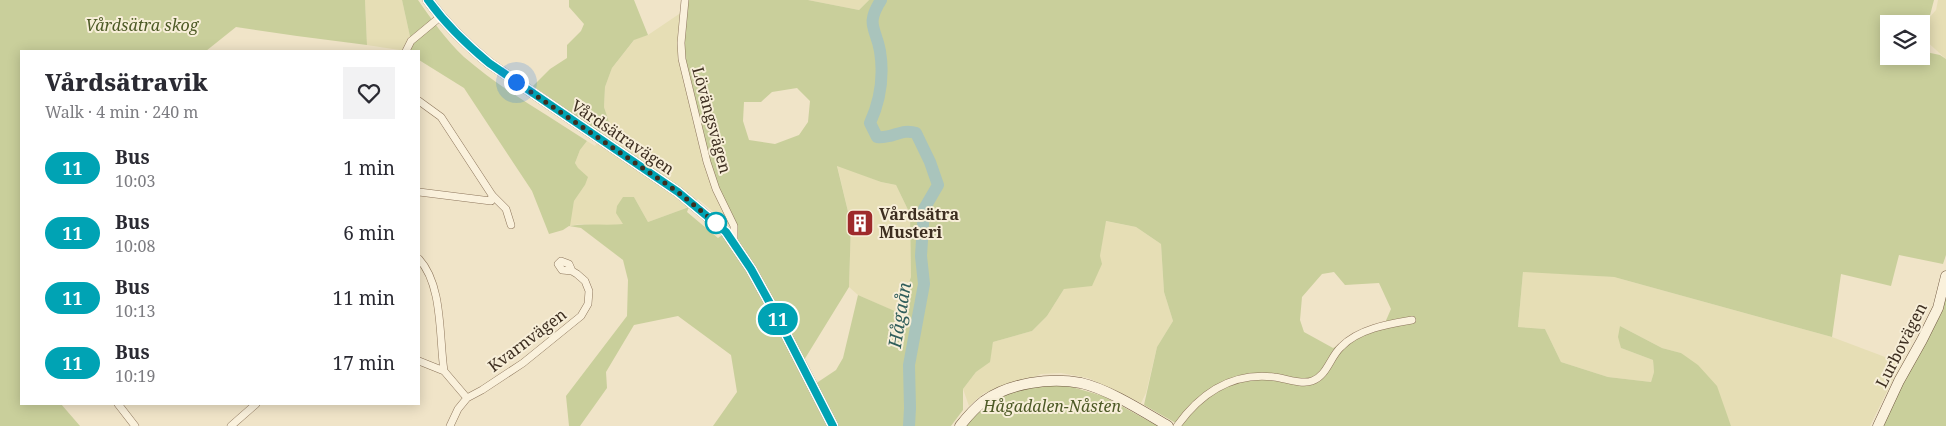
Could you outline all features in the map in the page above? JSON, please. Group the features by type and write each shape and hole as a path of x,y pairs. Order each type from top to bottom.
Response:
{"street":[{"name":"Vårdsätravägen","path":"428,0 440,17 464,42 489,63 678,192 726,232 734,242 772,307 833,426"},
{"name":"Lövängsvägen","path":"685,0 681,43 682,59 707,162 716,189 734,226 734,242"},
{"path":"406,50 411,41 440,17"},
{"path":"420,102 441,117 492,195 506,209 511,225"},
{"path":"420,192 491,202 492,195"},
{"path":"420,261 425,266 436,296 444,370"},
{"name":"Kvarnvägen","path":"467,398 523,363 581,316 588,304 589,290 585,281 572,271"},
{"name":"Lurbovägen","path":"1878,426 1899,380 1938,308 1946,276"},
{"path":"1177,426 1187,412 1215,388 1233,380 1253,377 1272,377 1311,382 1322,375 1334,354 1351,340 1384,325 1412,320"},
{"path":"420,361 444,370 467,398 458,409 450,426"},
{"path":"960,426 969,414 984,401 1000,393 1018,386 1062,382 1089,386 1114,396 1168,426"},
{"path":"119,405 135,426"},
{"path":"230,426 255,405"}],"shaded area":[{"path":"365,0 402,0 411,41 406,50 367,45"},
{"path":"808,0 869,0 859,10"},
{"path":"1938,0 1946,0 1946,59 1930,44 1930,17 1936,10"},
{"path":"685,10 734,226 731,229 729,225 698,199 689,207 648,222 634,197 624,224 605,226 581,224 569,226 574,201 585,185 575,163 580,150 587,141 595,146 610,125 604,107 605,87 612,68 635,39 648,35"},
{"path":"837,165 881,182 896,185 910,214 911,277 896,312 858,295 849,287 851,224"},
{"path":"1105,221 1136,227 1161,244 1164,292 1173,321 1157,347 1146,393 1141,403 1088,378 1061,373 1041,374 1021,383 984,393 969,406 963,389 976,372 989,362 993,342 1032,331 1047,316 1064,289 1100,256"},
{"path":"1523,271 1614,277 1832,337 1901,363 1870,426 1731,426 1724,409 1681,353 1662,348 1620,326 1621,348 1653,360 1654,372 1651,382 1608,377 1561,362 1545,329 1518,327"}],"green space":[{"name":"Vårdsätra skog","path":"0,0 365,0 367,45 236,27 207,50 20,50 20,405 62,405 80,426 0,426"},
{"path":"402,0 418,0 445,37 478,69 508,91 587,141 580,150 575,163 588,177 574,201 570,226 623,224 616,213 617,206 623,197 634,197 648,222 689,207 687,212 718,238 734,226 716,189 682,59 685,0 808,0 859,10 869,0 1934,0 1930,15 1880,15 1880,65 1930,65 1930,53 1940,55 1946,59 1946,255 1943,264 1899,255 1891,286 1841,274 1832,337 1614,277 1523,272 1518,327 1545,329 1561,362 1608,377 1651,382 1654,372 1653,360 1621,348 1618,337 1620,326 1662,348 1681,353 1698,365 1717,386 1731,426 1181,426 1144,405 1157,347 1173,321 1164,292 1161,244 1136,227 1106,221 1100,256 1102,264 1092,286 1064,289 1047,316 1032,331 993,342 990,362 976,372 963,389 963,410 951,426 713,426 737,392 731,355 678,316 634,325 606,372 607,388 580,426 569,426 566,396 627,316 628,280 623,260 581,228 569,226 549,234 532,191 464,88 420,61 420,50 406,50 411,41","holes":["797,88 810,101 808,122 799,135 775,144 749,140 743,121 744,102 761,102 772,92","837,166 881,182 896,185 910,214 911,277 897,312 858,295 843,358 836,370 812,386 801,365 849,287 851,224","1334,272 1345,285 1379,283 1391,309 1384,325 1333,348 1304,332 1300,320 1302,297 1322,274"]},
{"path":"569,0 634,0 648,35 634,40 612,68 605,87 604,107 610,125 602,134 533,86 550,69 567,58 567,45 581,31 584,24 569,7"},
{"path":"1946,296 1946,426 1882,426 1904,380 1941,314"},
{"name":"Hågadalen-Nåsten","path":"1058,383 1103,396 1158,426 962,426 976,411 1010,392"}],"waterway":[{"name":"Hågaån","path":"881,0 876,8 873,21 880,51 881,79 879,97 870,123 877,137 888,137 906,132 916,133 930,162 938,185 924,209 921,256 924,284 909,365 909,426"}],"bus line":[{"name":"11","path":"428,0 440,17 464,42 489,63 678,192 726,232 751,269 772,307 833,426"}],"place":[{"name":"Vårdsätra Musteri","path":"860,223"}],"route":[{"path":"516,82 678,192 716,223"}]}
